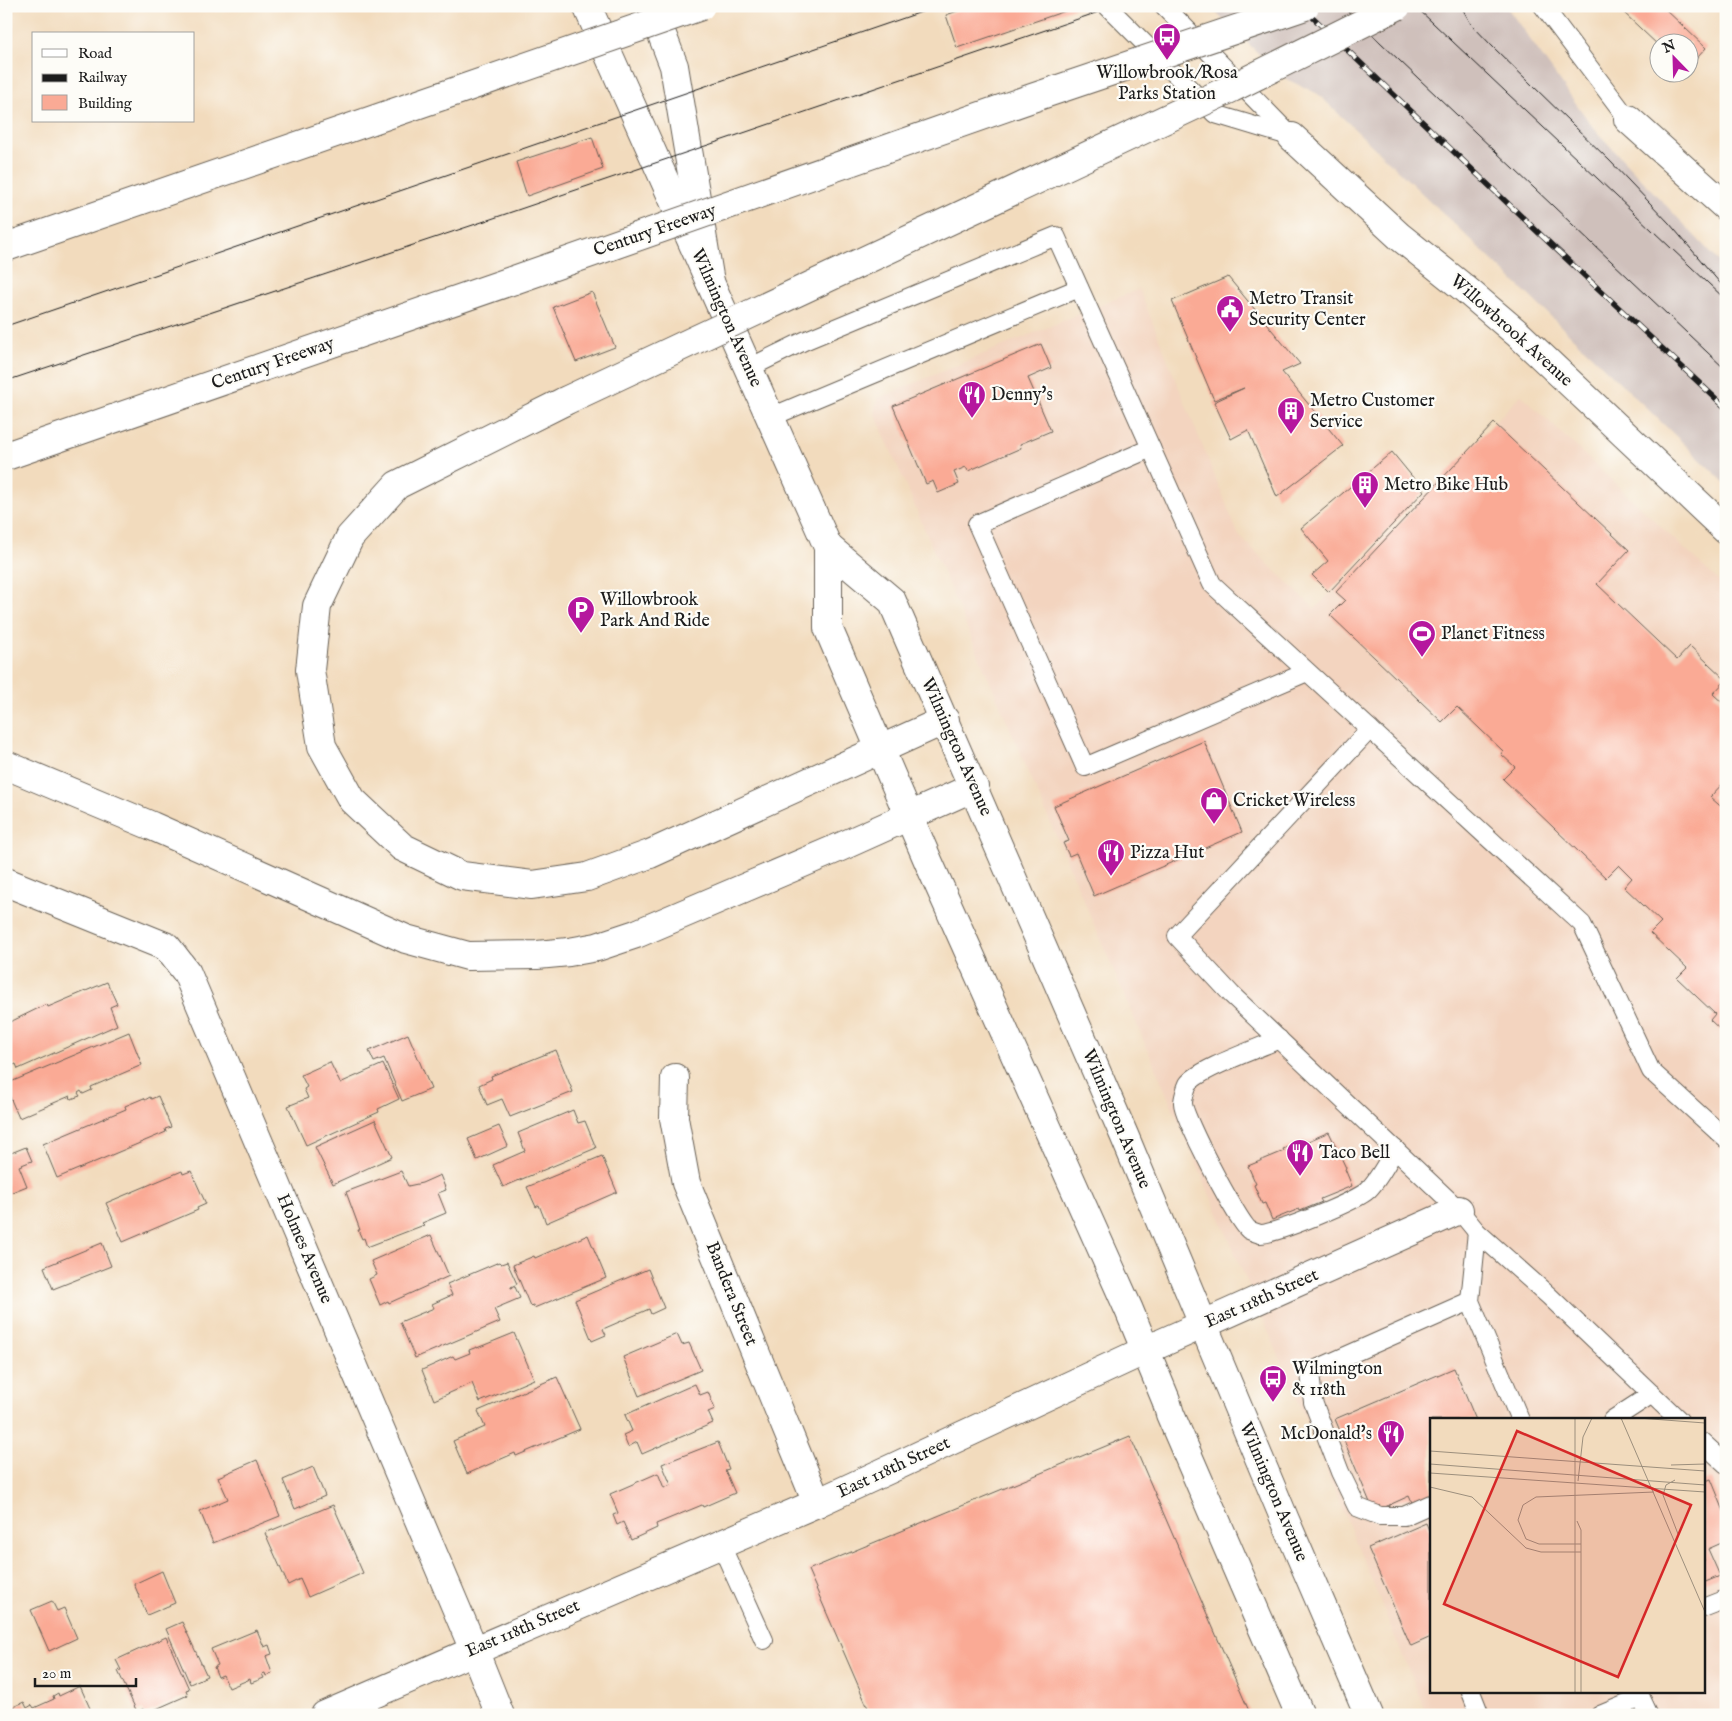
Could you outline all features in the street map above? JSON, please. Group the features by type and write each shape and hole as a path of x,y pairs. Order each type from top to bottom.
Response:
{"main road":[{"name":"Wilmington Avenue","path":"587,6 828,547 828,628 909,816 1146,1350 1170,1414 1300,1715"},
{"path":"651,6 674,66 710,282"},
{"path":"6,247 701,6"},
{"name":"Century Freeway","path":"6,456 1032,98 1305,6"},
{"path":"945,720 650,854 587,877 532,885 462,876 402,847 352,800 322,746 310,670 317,606 350,536 397,485 565,401 1232,88 1397,6"},
{"path":"1628,119 1726,207"},
{"name":"Willowbrook Avenue","path":"1292,137 1398,236 1518,334 1726,530"},
{"name":"Wilmington Avenue","path":"828,547 892,602 945,720 1124,1135 1281,1511 1369,1715"},
{"path":"6,765 152,826 406,939 468,956 537,955 597,947 636,934 698,909 974,787"},
{"name":"Holmes Avenue","path":"6,882 167,947 187,973 500,1715"},
{"name":"Bandera Street","path":"675,1078 674,1118 686,1183 817,1503"},
{"name":"East 118th Street","path":"325,1715 817,1503 1146,1350 1459,1210"}],"lane":[{"path":"1107,6 1215,114 1292,137"},
{"path":"1164,6 1292,137"},
{"path":"1543,6 1628,119"},
{"path":"749,368 804,341 1056,236 1212,584 1582,924 1651,1071 1726,1139"},
{"path":"771,418 1079,288"},
{"path":"1151,448 977,524 1085,767 1307,672"},
{"path":"1370,729 1177,936 1232,995 1459,1210 1477,1232 1549,1296 1677,1418"},
{"path":"1279,1039 1200,1073 1188,1084 1183,1103 1194,1134 1232,1206 1250,1230 1260,1234 1278,1230 1348,1202 1367,1191 1395,1150"},
{"path":"1477,1232 1470,1301 1519,1418"},
{"path":"1430,1504 1404,1516 1380,1516 1357,1507 1340,1472 1312,1402 1310,1372 1470,1301"},
{"path":"1615,1418 1652,1394"},
{"path":"1704,1444 1726,1464"},
{"path":"721,1545 764,1640"},
{"path":"1704,1608 1726,1599"},
{"path":"1472,1694 1480,1715"},
{"path":"1600,1715 1640,1695 1649,1715"}],"shaded area":[{"path":"1209,6 1506,6 1595,130 1726,269 1726,484 1318,94 1284,78"},
{"path":"1139,289 1239,536 1315,609 1521,395 1726,588 1726,1715 1427,1715 1291,1384 874,411 879,398"}],"building":[{"path":"972,6 1077,7 957,48 946,15"},
{"path":"1625,6 1662,6 1689,32 1650,32 1650,38 1621,10"},
{"path":"1700,42 1706,48 1700,55"},
{"path":"592,137 603,169 527,196 516,162"},
{"path":"1228,277 1300,364 1282,372 1343,446 1277,497 1248,430 1231,439 1214,402 1244,388 1214,400 1172,301"},
{"path":"592,292 615,347 576,362 553,307"},
{"name":"Denny's","path":"1041,344 1051,368 1028,378 1051,431 1020,444 1021,448 968,471 966,467 954,472 959,484 938,493 933,481 926,484 893,406"},
{"path":"1494,423 1629,550 1597,584 1677,660 1690,646 1726,680 1713,694 1726,706 1726,780 1710,797 1726,811 1726,1035 1710,1020 1715,1014 1677,978 1687,968 1650,933 1661,922 1624,887 1632,878 1619,865 1606,878 1503,779 1515,767 1501,754 1503,751 1457,707 1442,722 1330,615 1345,600 1336,592"},
{"name":"Metro Bike Hub","path":"1392,452 1424,491 1329,592 1312,575 1328,561 1301,528"},
{"path":"1204,741 1242,832 1094,896 1076,853 1069,856 1063,843 1069,841 1054,806"},
{"path":"107,982 117,1004 110,1007 117,1025 18,1069 16,1064 6,1068 6,1048 8,1048 6,1044 6,1024 47,1004 48,1007"},
{"path":"129,1032 142,1065 91,1087 92,1090 83,1094 81,1091 78,1093 80,1096 71,1099 70,1096 19,1118 6,1084"},
{"path":"408,1034 431,1089 402,1101 384,1058 374,1062 369,1051"},
{"path":"556,1050 573,1092 510,1117 502,1099 487,1105 479,1085 492,1079 491,1076"},
{"path":"330,1062 340,1083 383,1064 399,1099 378,1109 379,1112 306,1145 288,1106 308,1098 304,1089 307,1087 301,1075"},
{"path":"158,1096 171,1127 165,1129 166,1132 57,1178 43,1144 126,1109 125,1106 144,1098 145,1100"},
{"path":"573,1110 578,1123 585,1121 596,1148 503,1187 493,1165 525,1151 518,1133"},
{"path":"375,1120 392,1157 333,1184 315,1147"},
{"path":"499,1126 508,1146 477,1160 468,1139"},
{"name":"Taco Bell","path":"1329,1132 1346,1168 1352,1186 1320,1199 1322,1202 1272,1220 1265,1203 1262,1204 1248,1166 1284,1151 1283,1149"},
{"path":"26,1147 32,1161 19,1166 27,1186 7,1194 6,1155"},
{"path":"602,1156 617,1192 546,1223 539,1205 536,1207 527,1187"},
{"path":"182,1171 183,1174 191,1171 206,1204 197,1208 198,1210 123,1242 106,1203"},
{"path":"401,1171 408,1186 422,1183 440,1175 446,1190 438,1193 446,1213 422,1223 424,1225 367,1247 364,1238 362,1239 358,1230 360,1230 346,1192"},
{"path":"431,1235 449,1276 389,1303 388,1301 380,1305 369,1279 377,1275 371,1261"},
{"path":"588,1235 606,1278 534,1308 533,1305 530,1306 513,1265 534,1256 535,1258"},
{"path":"102,1243 111,1266 53,1289 44,1267"},
{"path":"499,1262 501,1264 507,1262 517,1284 511,1288 515,1287 520,1298 494,1309 500,1322 415,1358 400,1322 434,1308 432,1304 452,1295 447,1284"},
{"path":"648,1269 664,1308 651,1314 649,1309 603,1329 606,1335 592,1341 575,1300"},
{"path":"514,1333 534,1379 480,1402 472,1383 434,1400 422,1370 453,1356 455,1359 470,1353 469,1350"},
{"path":"677,1334 682,1345 689,1343 701,1370 639,1396 623,1357"},
{"name":"McDonald's","path":"1454,1368 1475,1418 1430,1418 1430,1502 1415,1509 1409,1496 1374,1512 1335,1419"},
{"path":"557,1377 580,1429 516,1456 515,1453 467,1474 453,1441 485,1427 478,1411"},
{"path":"695,1384 700,1395 708,1392 715,1409 708,1412 713,1423 642,1454 637,1442 628,1447 623,1435 632,1431 625,1415"},
{"path":"1130,1436 1249,1711 1240,1715 871,1715 808,1570"},
{"path":"718,1442 729,1469 725,1470 735,1493 656,1524 657,1528 631,1540 623,1522 617,1525 613,1515 618,1513 610,1494 658,1473 664,1488 671,1485 662,1464"},
{"path":"257,1460 280,1516 213,1543 200,1511 228,1499 218,1477"},
{"path":"313,1467 325,1496 295,1509 283,1480"},
{"path":"1711,1479 1726,1516 1726,1541 1708,1549 1720,1576 1704,1583 1704,1482"},
{"path":"333,1505 363,1573 308,1597 300,1579 288,1585 265,1533"},
{"path":"1426,1523 1430,1533 1430,1637 1411,1646 1368,1548"},
{"path":"162,1571 175,1603 147,1615 134,1584"},
{"path":"52,1601 57,1611 64,1608 77,1638 49,1651 31,1610"},
{"path":"182,1622 207,1676 190,1684 166,1629"},
{"path":"257,1630 264,1647 269,1645 272,1654 266,1656 272,1673 266,1676 265,1673 262,1674 264,1678 251,1683 250,1679 229,1688 223,1675 218,1677 214,1667 218,1665 211,1649"},
{"path":"166,1637 189,1689 186,1690 188,1695 145,1714 143,1709 137,1712 118,1671 121,1670 116,1660"},
{"path":"80,1686 93,1715 7,1715 6,1713 6,1710 24,1702 27,1708 32,1705 34,1708 54,1699 53,1696 58,1693 59,1696"}],"tram line":[{"path":"6,326 939,6"},
{"path":"6,381 488,220 1116,6"},
{"path":"1342,6 1726,370"},
{"path":"1415,6 1726,300"},
{"path":"1461,6 1471,24 1610,161 1669,223 1726,290"}],"railway":[{"path":"1301,6 1726,408"}],"place":[{"name":"Willowbrook/Rosa Parks Station","path":"1167,61"},
{"name":"Metro Transit Security Center","path":"1230,333"},
{"name":"Denny's","path":"972,419"},
{"name":"Metro Customer Service","path":"1291,435"},
{"name":"Metro Bike Hub","path":"1365,509"},
{"name":"Willowbrook Park And Ride","path":"581,634"},
{"name":"Planet Fitness","path":"1422,658"},
{"name":"Cricket Wireless","path":"1214,825"},
{"name":"Pizza Hut","path":"1111,877"},
{"name":"Taco Bell","path":"1300,1177"},
{"name":"Wilmington & 118th","path":"1273,1403"},
{"name":"McDonald's","path":"1391,1458"}]}
